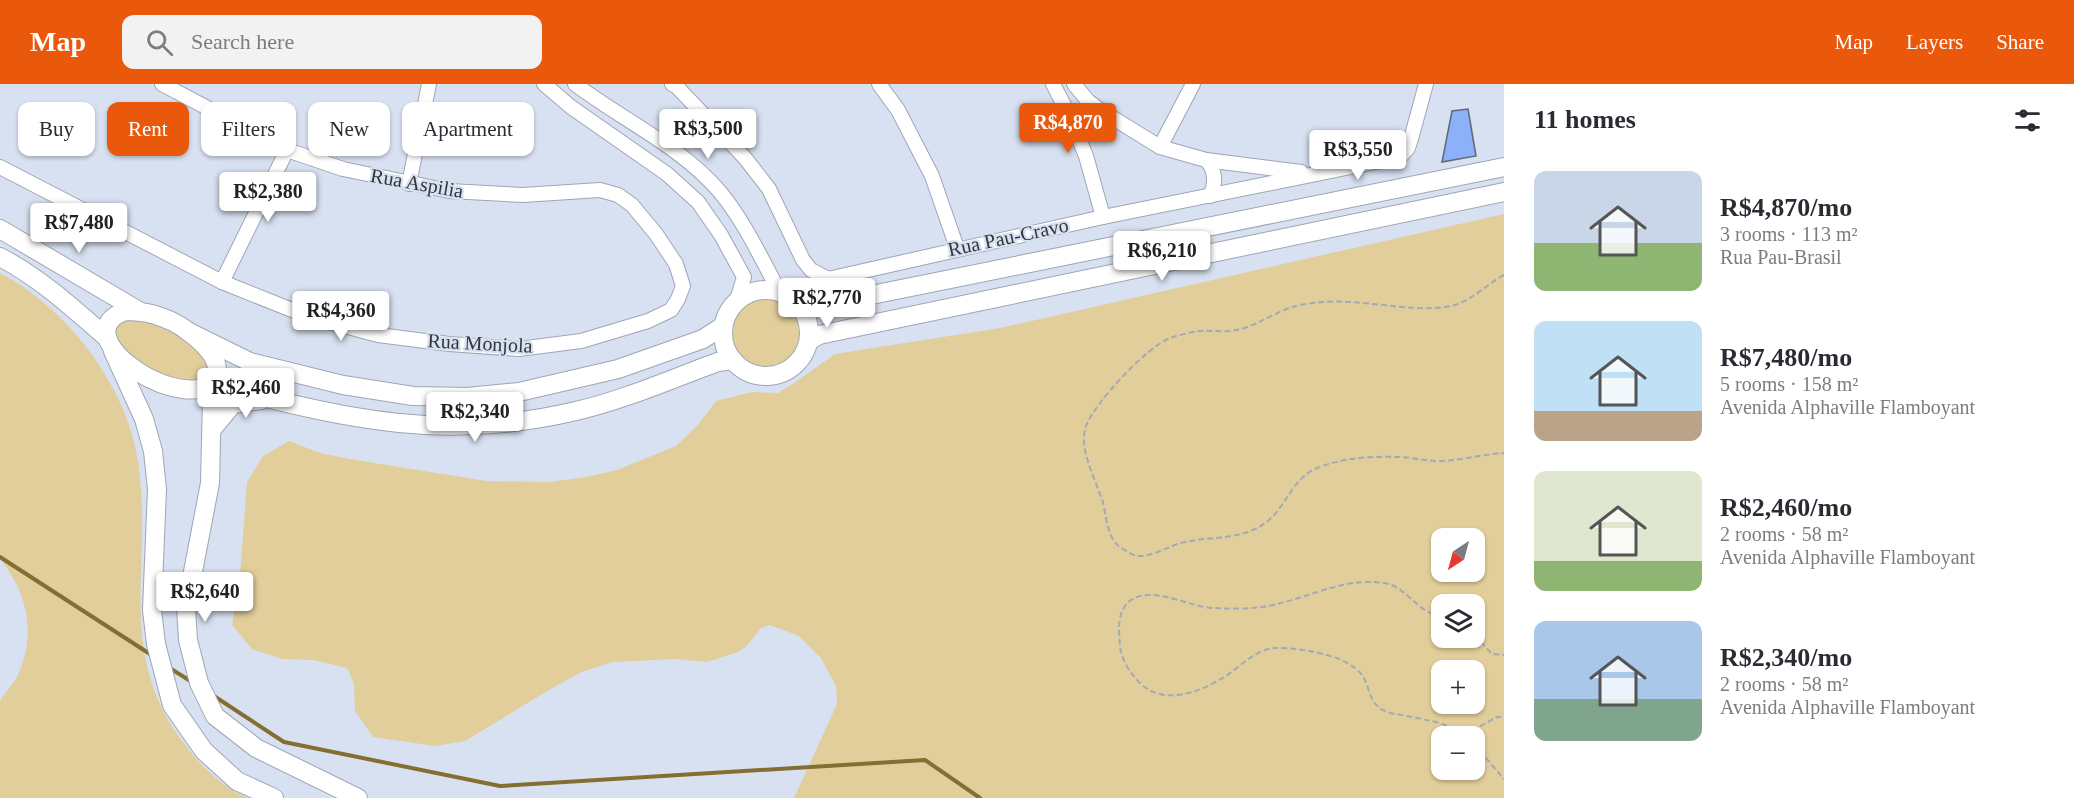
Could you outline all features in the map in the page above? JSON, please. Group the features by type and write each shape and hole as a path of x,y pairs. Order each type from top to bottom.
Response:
{"street":[{"name":"Rua Aspilia","path":"162,84 201,105"},
{"path":"409,184 429,84"},
{"path":"544,84 571,107 667,174 698,202 721,235 744,277 737,300 723,326 725,344 733,360 743,369 756,375 777,374 795,365 804,354 809,341 806,317 800,306 791,297 779,291 764,289 750,292 737,300"},
{"path":"575,84 681,156 720,192 746,231 779,291"},
{"path":"879,84 898,110 932,176 957,248"},
{"path":"1053,84 1086,156 1103,217"},
{"path":"1074,84 1088,101 1160,147 1206,160 1309,174"},
{"path":"1160,147 1193,84"},
{"name":"Rua Pau-Cravo","path":"676,85 751,166 769,189 803,260 811,270 828,279 957,248 1400,157 1408,148 1426,84"},
{"path":"1068,113 1075,102 1088,101"},
{"name":"Rua Aspilia","path":"296,153 343,169 449,191 523,195 600,190 618,195"},
{"path":"222,282 284,156"},
{"path":"1206,160 1211,166 1214,178 1210,196"},
{"name":"Rua Monjola","path":"0,167 222,282 307,316 378,335 519,349 581,341 648,321 671,310 683,286 676,264 656,234 632,206 618,195"},
{"path":"800,306 817,306 1504,167"},
{"path":"809,341 819,335 1504,192"},
{"path":"0,229 139,311 164,318 250,362 343,385 413,396 467,397 519,392 618,369 703,339 723,326"},
{"path":"0,256 59,295 110,344 123,361 140,374 160,383 196,389 211,385 341,414 414,424 471,426 525,421 578,411 718,363 733,360"},
{"path":"139,311 117,314 108,323 110,344 144,418 153,451 158,489 152,610 156,644 172,705 204,751 237,781 274,798"},
{"path":"187,331 206,347 214,358 217,370 211,385 210,483 186,608 189,640 199,683 215,716 256,748 358,798"},
{"path":"212,429 233,405 274,399"}],"path":[{"path":"1504,275 1474,296 1448,306 1416,307 1323,302 1292,307 1237,330 1197,331 1168,338 1145,355 1121,378 1093,413 1086,425 1084,439 1085,453 1111,536 1117,546 1134,556 1147,555 1182,543 1233,537 1254,529 1267,522 1280,508 1294,485 1313,470 1338,461 1398,457 1435,461 1457,460 1483,454 1504,453"},
{"path":"1431,612 1424,610 1393,586 1374,582 1324,588 1273,605 1239,608 1211,608 1155,595 1142,595 1130,601 1122,612 1118,626 1120,653 1136,679 1149,690 1162,695 1176,695 1200,690 1226,676 1262,651 1276,648 1329,655 1355,666 1364,678 1372,699 1383,711 1448,726"},
{"path":"1485,646 1492,654 1504,655"},
{"path":"1482,726 1497,717 1504,717"},
{"path":"1485,757 1504,779"}],"shaded area":[{"path":"1504,214 1504,798 794,798 837,704 836,686 821,658 799,636 770,625 761,628 747,646 738,652 707,662 676,659 612,662 582,672 465,741 435,746 373,737 355,711 354,684 347,668 313,660 282,659 252,649 232,625 240,576 247,482 263,456 289,441 320,453 486,481 549,482 586,477 617,470 676,446 698,425 716,401 752,392 778,393 835,354 1000,328"},
{"path":"0,273 25,288 70,328 90,352 121,405 132,433 138,461 142,500 141,608 143,643 150,677 164,711 192,754 222,783 248,798 0,798 0,701 14,682 24,660 28,629 23,600 10,572 0,559"},
{"path":"766,295 780,298 793,306 801,319 804,333 801,347 793,360 780,368 766,371 752,368 739,360 731,347 728,333 731,319 739,306 752,298"},
{"path":"139,318 178,333 208,361 208,377 185,383 143,369 118,347 115,326 120,320"}],"building":[{"path":"1468,109 1476,156 1442,162 1452,111"}],"waterway":[{"path":"0,557 153,656"},
{"path":"168,667 192,682"},
{"path":"214,696 284,742 500,786 925,760 980,798"}]}
